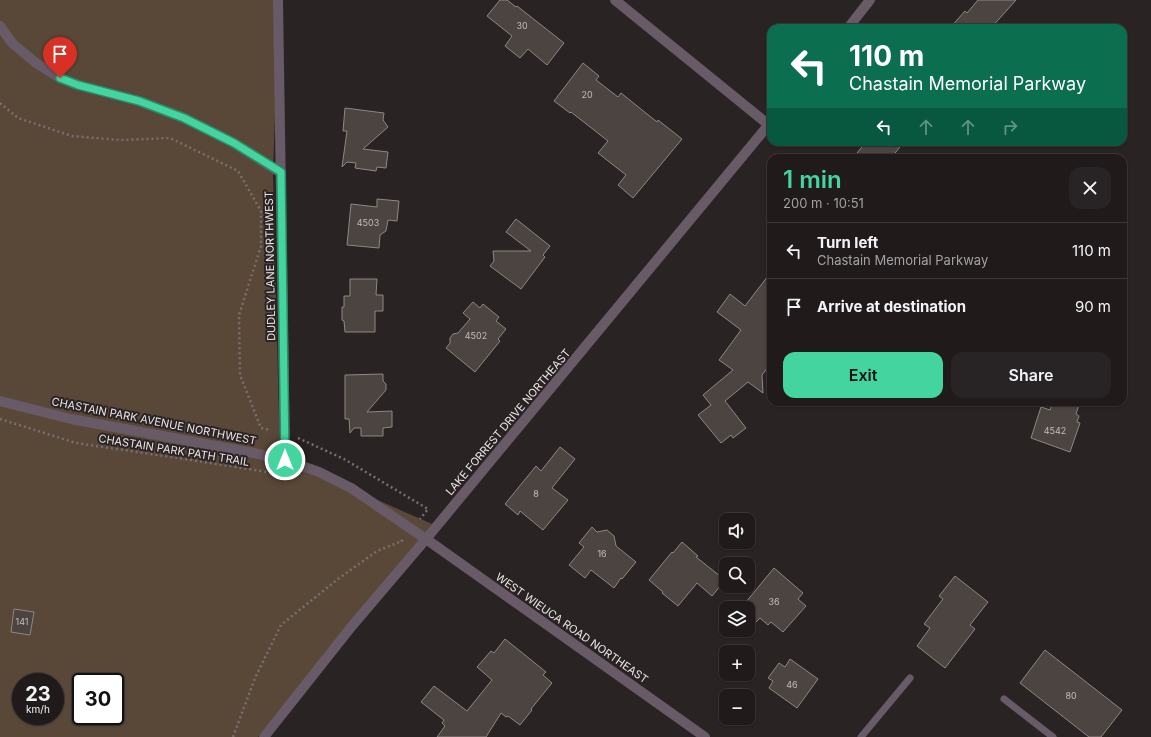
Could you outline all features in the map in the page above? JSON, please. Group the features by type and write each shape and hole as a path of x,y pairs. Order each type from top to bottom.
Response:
{"street":[{"name":"DUDLEY LANE NORTHWEST","path":"278,0 285,460"},
{"path":"614,0 767,122"},
{"path":"851,24 870,0"},
{"path":"0,26 12,43 36,64 60,78 78,85 139,101 184,118 234,143 281,172"},
{"name":"LAKE FORREST DRIVE NORTHEAST","path":"264,737 352,626 767,128"},
{"name":"CHASTAIN PARK AVENUE NORTHWEST","path":"0,401 71,419 285,460 319,472 351,488 426,539"},
{"name":"WEST WIEUCA ROAD NORTHEAST","path":"426,539 705,737"}],"lane":[{"path":"861,737 910,678"},
{"path":"1004,699 1053,737"},
{"path":"1038,737 1044,730"}],"path":[{"path":"0,103 18,118 72,136 120,140 170,138 238,171 261,211 261,246 239,315 240,376 261,428 284,433 304,440 344,459 428,509 402,541 376,551 338,579 281,625 255,678 233,737"},
{"name":"CHASTAIN PARK PATH TRAIL","path":"0,419 76,443 261,471 289,477"},
{"path":"396,536 402,541"}],"shaded area":[{"path":"0,0 279,0 273,172 280,457 432,524 258,737 0,737"}],"building":[{"path":"500,0 507,0 516,7 517,6 564,43 547,65 528,49 520,58 505,46 512,36 487,16"},
{"path":"978,0 1016,0 995,24 954,24 965,11 967,13"},
{"path":"583,63 599,76 596,80 618,97 621,93 657,122 658,120 682,139 633,198 618,185 626,175 598,153 608,141 571,112 570,113 554,101"},
{"path":"345,108 384,113 383,120 388,127 363,149 388,152 386,168 377,167 376,171 355,168 356,163 347,162 342,167 347,131 343,131"},
{"path":"863,146 901,146 894,154 856,154"},
{"path":"377,199 399,201 397,221 388,220 386,231 380,235 379,248 347,245 351,204 377,207"},
{"path":"516,219 550,246 543,255 545,257 521,289 490,266 494,261 493,251 531,251 506,232"},
{"path":"767,277 767,368 762,375 763,393 748,382 725,401 746,428 733,438 731,435 721,443 698,415 711,405 703,395 733,370 719,360 741,330 717,312 730,294 745,306"},
{"path":"350,279 377,279 376,295 383,295 383,311 375,311 375,332 345,332 344,321 342,320 342,307 344,307 344,296 350,296"},
{"path":"473,302 480,308 483,304 499,317 496,321 506,329 498,339 500,341 475,372 446,348 450,343 450,338 453,334 458,333 470,319 463,313"},
{"path":"383,374 383,381 386,384 386,390 367,412 392,411 392,427 383,428 383,436 361,436 361,428 354,428 350,433 349,419 345,419 345,375"},
{"path":"1052,406 1079,406 1076,414 1079,416 1077,422 1080,423 1070,452 1031,438 1041,407 1050,410"},
{"path":"560,447 575,459 552,488 568,500 543,530 520,511 518,515 505,504 536,466 541,471"},
{"path":"592,527 597,532 607,530 614,536 616,546 636,562 614,588 591,570 585,578 569,565 584,547 579,543"},
{"path":"682,542 698,556 696,557 719,575 719,587 712,596 697,583 678,606 649,580 672,552 673,553"},
{"path":"774,568 803,593 798,599 806,606 783,632 771,622 768,625 760,618 756,622 755,621 755,601 747,601 755,593"},
{"path":"955,576 988,602 970,625 975,629 945,668 917,646 930,628 924,624 943,599 939,596"},
{"path":"14,609 34,612 30,635 11,632"},
{"path":"505,639 546,672 543,675 552,683 520,725 508,716 506,717 501,713 486,737 437,737 445,726 442,723 444,720 421,702 434,686 467,711 492,680 477,667 491,651 494,653"},
{"path":"1045,650 1122,710 1101,737 1089,737 1020,683"},
{"path":"790,659 818,679 797,708 769,688 773,681 768,678 779,663 785,667"}],"route":[{"path":"60,78 78,85 139,101 184,118 234,143 281,172 285,460"}]}
